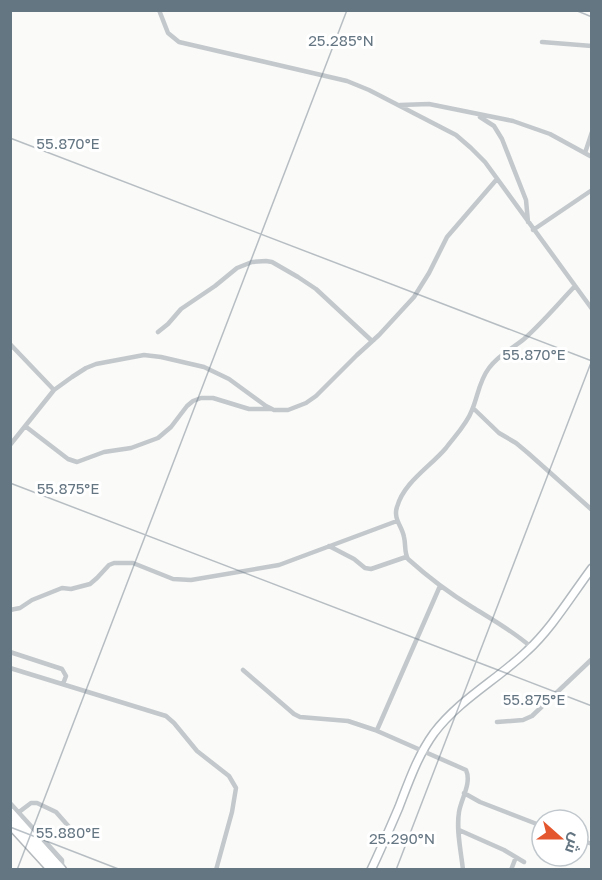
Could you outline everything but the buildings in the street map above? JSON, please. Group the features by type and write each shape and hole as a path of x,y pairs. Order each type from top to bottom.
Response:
{"highway":[{"path":"14,812 62,870"},
{"path":"10,824 52,870"}],"street":[{"path":"159,10 168,33 179,42 340,79 369,90 456,135 485,162 591,309"},
{"path":"542,42 591,46"},
{"path":"400,105 429,104 513,122 544,131 591,157"},
{"path":"476,115 490,123 502,139 526,200 528,222"},
{"path":"585,153 591,132"},
{"path":"10,445 54,390 83,370 96,364 141,355 151,355 202,367 221,375 278,411 298,407 310,401 392,321 417,292 447,237 496,179"},
{"path":"534,230 591,190"},
{"path":"158,332 181,309 237,268 252,262 266,261 272,262 316,289 372,341"},
{"path":"531,647 512,631 440,586 406,557 404,537 397,521 396,508 403,493 434,461 468,419 489,367 525,338 575,286"},
{"path":"10,344 54,390"},
{"path":"25,426 68,459 77,462 104,452 131,448 158,438 171,428 187,406 201,398 213,398 249,409 272,409"},
{"path":"473,408 499,433 520,445 591,510"},
{"path":"10,610 20,608 32,600 62,588 71,590 90,584 114,563 133,563 173,579 191,580 279,565 397,521"},
{"path":"329,546 354,559 367,569 406,557"},
{"path":"371,870 413,769 434,733 469,696 495,678 542,636 591,568"},
{"path":"377,730 440,586"},
{"path":"10,652 62,669 66,676 63,684"},
{"path":"497,722 524,720 532,716 591,661"},
{"path":"10,668 165,716 198,751 229,776 236,788 232,812 216,870"},
{"path":"243,669 300,717 348,721 377,730 466,770 469,777 459,815 463,870"},
{"path":"464,793 480,802 530,821"},
{"path":"10,803 14,812 31,803 37,803 56,812 78,837"},
{"path":"459,830 525,862"},
{"path":"512,870 516,857"}]}
